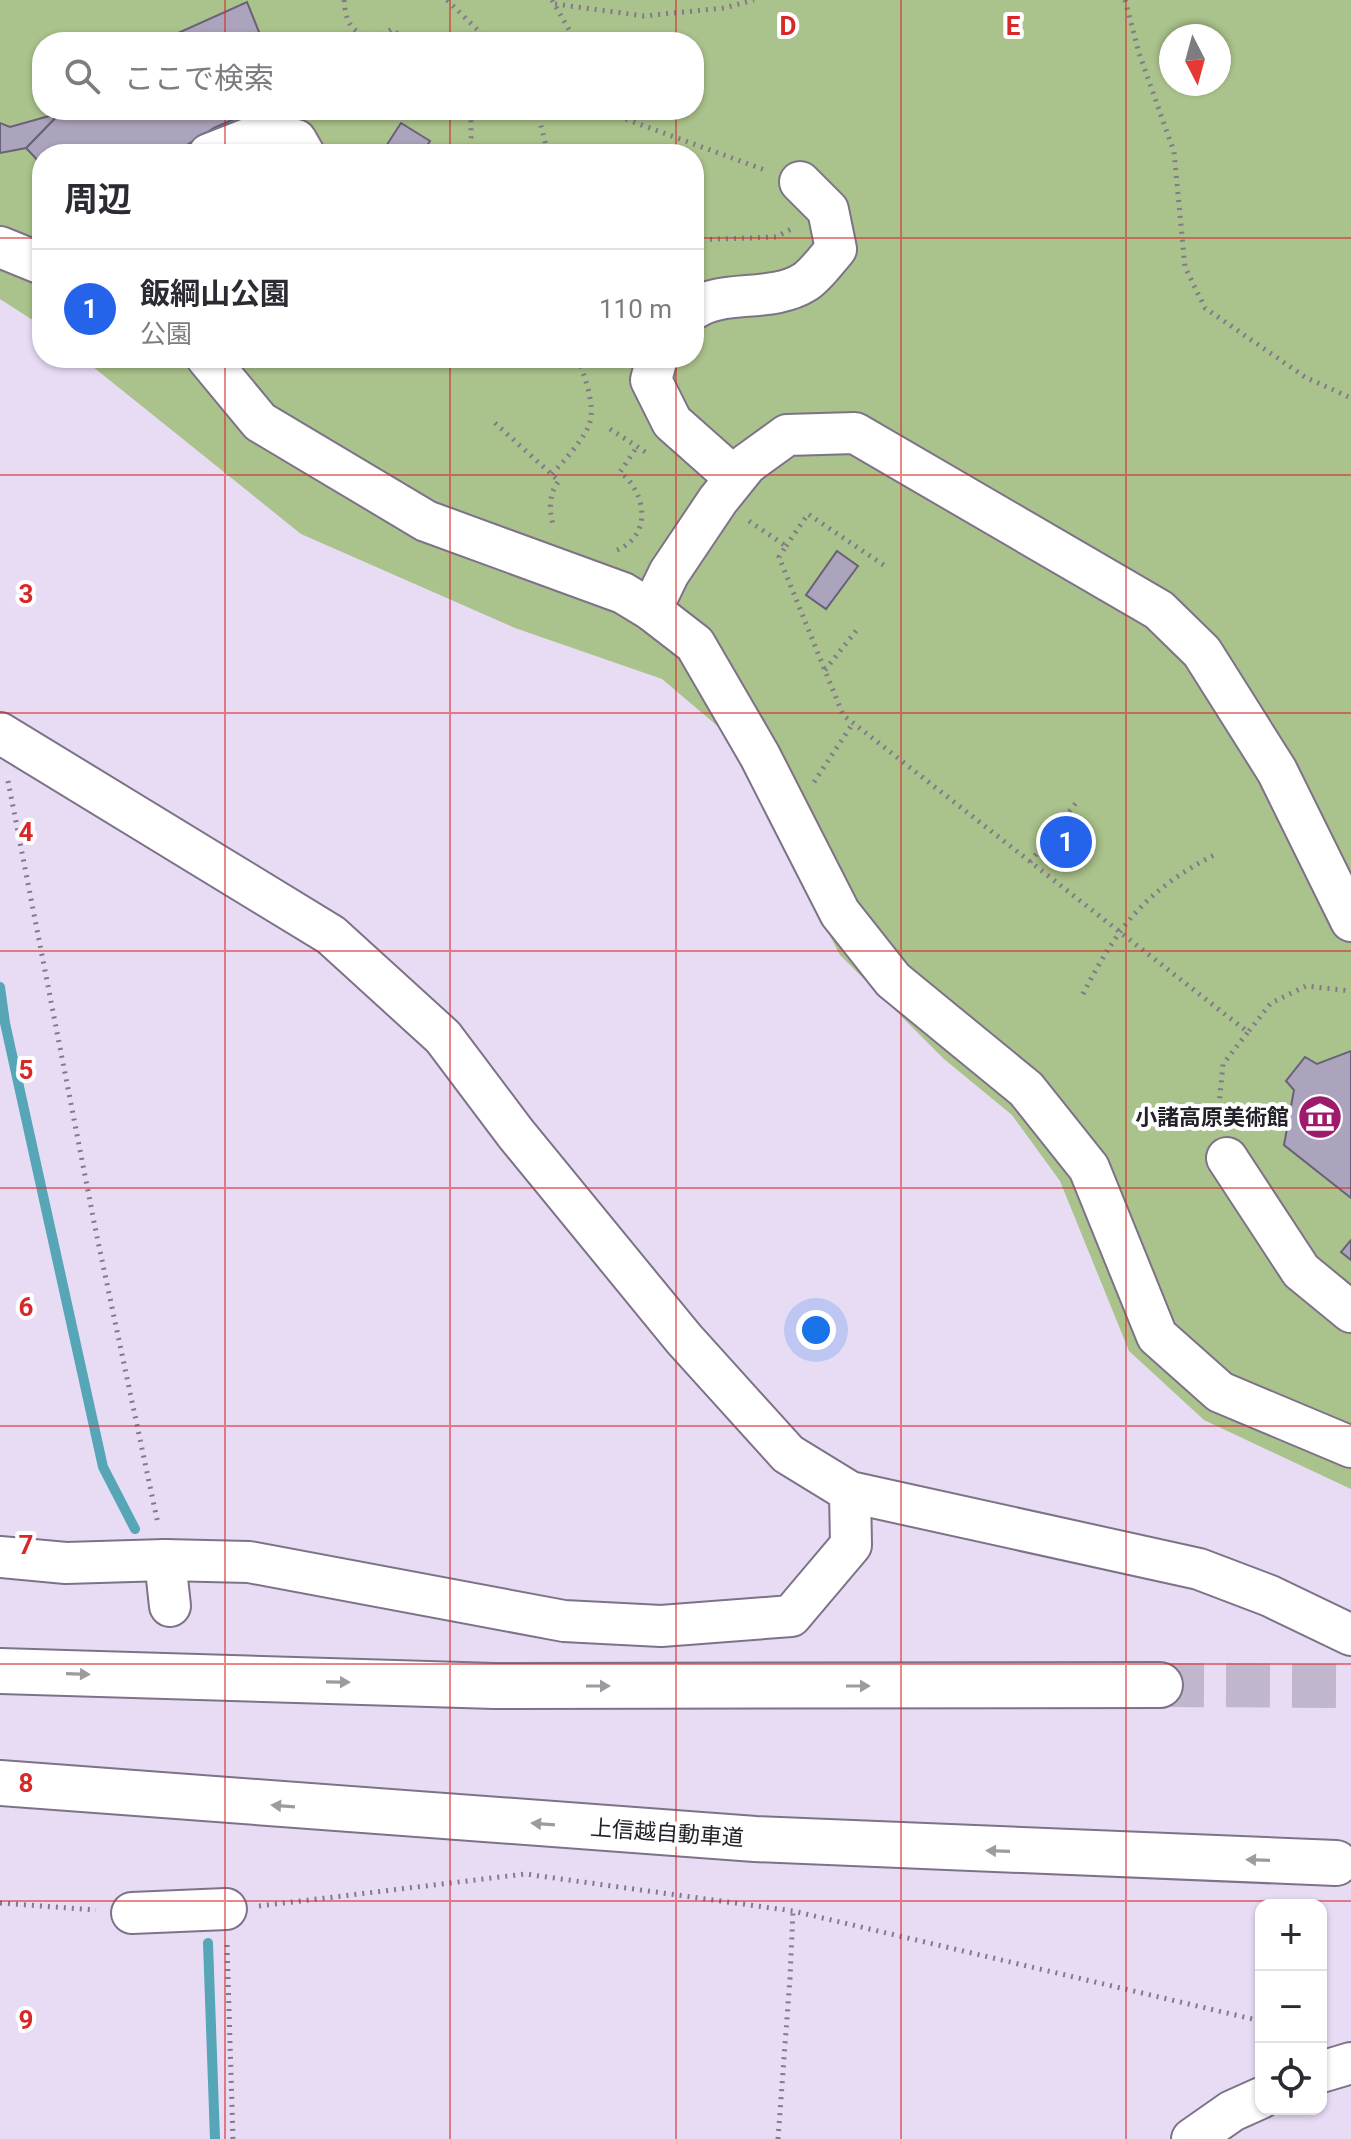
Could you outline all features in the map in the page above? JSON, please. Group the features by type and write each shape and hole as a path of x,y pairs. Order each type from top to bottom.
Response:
{"highway":[{"path":"0,1671 495,1686 1160,1685"},
{"name":"上信越自動車道","path":"0,1783 755,1839 1336,1863"}],"street":[{"path":"234,144 260,134 296,140 298,144"},
{"path":"704,302 762,296 806,282 836,249 828,210 800,182"},
{"path":"0,247 32,260"},
{"path":"215,368 260,422 426,521 623,593 695,644 760,756 840,913 893,980 1026,1089 1089,1168 1157,1336 1220,1392 1351,1447"},
{"path":"654,368 651,380 672,422 736,495"},
{"path":"651,610 669,573 736,495 747,464 787,435 855,433 1159,610 1202,652 1277,771 1351,921"},
{"path":"0,733 331,935 443,1037 516,1134 684,1339 788,1454 850,1492 1199,1569 1270,1596 1351,1635"},
{"path":"1227,1158 1301,1271 1351,1312"},
{"path":"0,1557 66,1563 165,1560 249,1562 564,1621 661,1626 791,1616 851,1545 850,1492"},
{"path":"165,1560 170,1606"},
{"path":"132,1913 226,1909"},
{"path":"1327,2070 1351,2063"},
{"path":"1192,2139 1232,2111 1255,2101"}],"path":[{"path":"344,0 346,16 355,32"},
{"path":"447,0 480,32"},
{"path":"554,2 644,16 724,8 754,0"},
{"path":"1125,0 1139,53 1174,152 1185,267 1205,308 1305,377 1351,398"},
{"path":"554,2 570,32"},
{"path":"470,144 471,120"},
{"path":"540,120 546,144"},
{"path":"628,120 695,144"},
{"path":"704,147 800,182"},
{"path":"704,240 776,237 828,210"},
{"path":"552,474 590,421 589,387 582,368"},
{"path":"495,423 559,481 552,488 550,504 552,526 558,537"},
{"path":"607,553 623,547 635,535 642,520 641,504 634,483 620,472 637,447"},
{"path":"736,495 786,546"},
{"path":"885,566 808,514 779,557 843,715 1248,1032"},
{"path":"825,670 859,627"},
{"path":"822,790 813,783 853,723"},
{"path":"7,777 96,1232 165,1560"},
{"path":"1030,862 1079,799"},
{"path":"1083,994 1105,951 1148,899 1181,872 1218,853"},
{"path":"1227,1158 1219,1105 1223,1064 1271,1003 1306,986 1351,991"},
{"path":"233,2139 226,1909 525,1874 793,1911 1255,2020"},
{"path":"0,1903 132,1913"},
{"path":"778,2139 793,1911"}],"green space":[{"path":"0,0 1351,0 1351,1489 1204,1420 1129,1351 1060,1181 1012,1115 944,1059 840,955 721,729 662,679 515,628 301,534 94,368 704,368 704,144 32,144 32,320 0,299"}],"building":[{"path":"247,2 259,32 180,32"},
{"path":"35,120 53,120 26,148 0,153 0,123 10,127"},
{"path":"53,120 232,120 189,144 32,144 32,154 26,148"},
{"path":"401,123 430,141 428,144 387,144"},
{"path":"205,133 212,144 189,144"},
{"path":"837,551 858,566 826,609 806,595"},
{"name":"小諸高原美術館","path":"1351,1051 1351,1198 1284,1145 1294,1090 1286,1081 1305,1057 1317,1064"},
{"path":"1351,1240 1351,1260 1341,1252"}],"waterway":[{"path":"0,987 5,1023 103,1467 135,1529"},
{"path":"208,1943 215,2139"}],"tunnel":[{"path":"1160,1685 1351,1686"}],"place":[{"name":"飯綱山公園","path":"1066,842"},
{"name":"小諸高原美術館","path":"1320,1117"}]}
